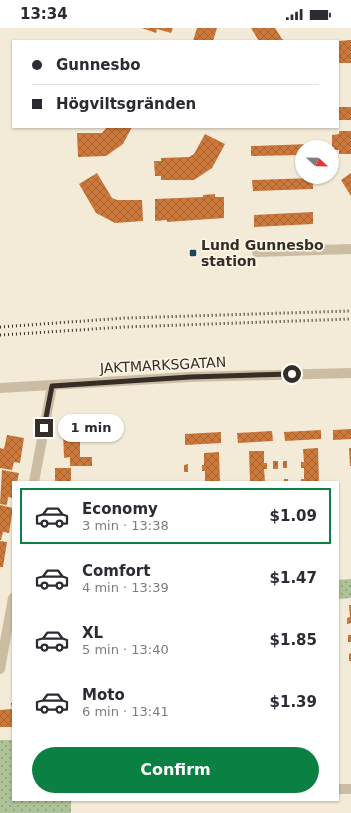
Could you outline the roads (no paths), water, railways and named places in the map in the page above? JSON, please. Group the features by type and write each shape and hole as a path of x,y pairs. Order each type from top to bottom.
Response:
{"street":[{"path":"257,252 351,249"},
{"name":"JAKTMARKSGATAN","path":"0,388 190,377 351,373"},
{"path":"34,481 52,386"},
{"path":"0,669 12,603"},
{"path":"339,789 351,789"}],"railway":[{"path":"0,327 125,318 351,311"},
{"path":"0,335 125,327 351,319"}],"place":[{"name":"Lund Gunnesbo station","path":"193,253"}]}
